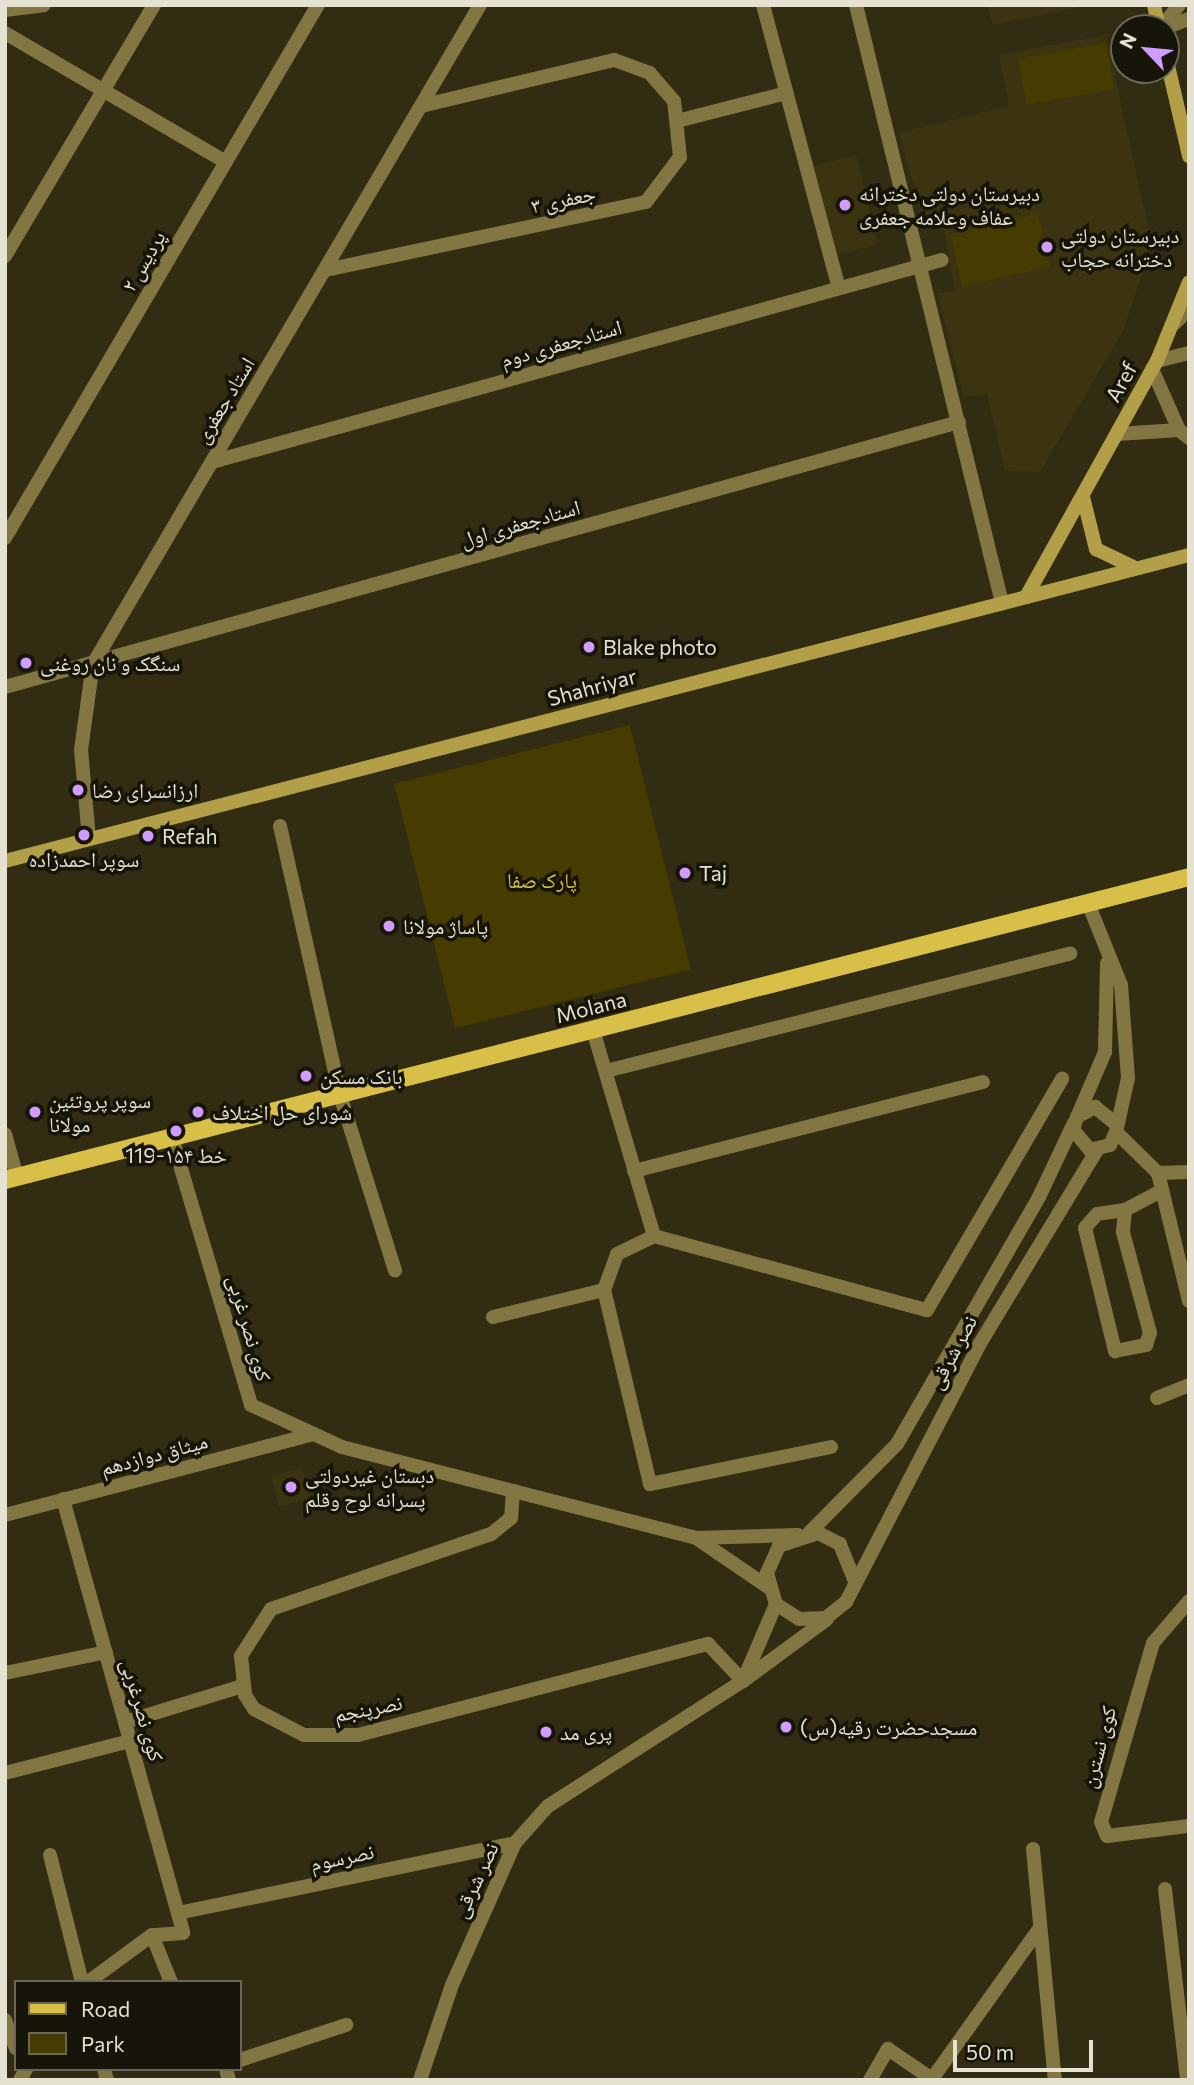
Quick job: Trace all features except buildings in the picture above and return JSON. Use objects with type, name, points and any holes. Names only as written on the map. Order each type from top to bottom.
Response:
[{"type":"main road","points":[[1172,84],[1189,156]]},
{"type":"main road","name":"Aref","points":[[1026,597],[1154,365],[1175,323],[1189,282]]},
{"type":"main road","points":[[1083,497],[1096,549],[1114,563],[1138,568]]},
{"type":"main road","name":"Shahriyar","points":[[5,861],[1189,555]]},
{"type":"main road","name":"Molana","points":[[11,1179],[1189,877]]},
{"type":"street","points":[[5,10],[44,5]]},
{"type":"street","points":[[5,256],[154,5]]},
{"type":"street","name":"پردیس ۲","points":[[5,538],[318,5]]},
{"type":"street","name":"استاد جعفری","points":[[89,839],[81,750],[93,664],[480,5]]},
{"type":"street","points":[[763,5],[839,288]]},
{"type":"street","points":[[856,5],[922,265],[1002,603]]},
{"type":"street","points":[[5,33],[224,161]]},
{"type":"street","points":[[421,106],[614,60],[650,73],[681,120],[787,93]]},
{"type":"street","name":"جعفری ۳","points":[[326,270],[646,202],[673,175],[681,120]]},
{"type":"street","name":"استادجعفری دوم","points":[[212,462],[942,260]]},
{"type":"street","points":[[1175,323],[1189,309]]},
{"type":"street","points":[[1117,434],[1184,434],[1154,365],[1189,353]]},
{"type":"street","name":"استادجعفری اول","points":[[5,687],[959,422]]},
{"type":"street","points":[[280,826],[340,1095],[395,1271]]},
{"type":"street","points":[[1088,903],[1106,948],[1129,1027],[1128,1078],[1116,1128]]},
{"type":"street","name":"نصر شرقی","points":[[804,1534],[897,1444],[1049,1179],[1105,1052],[1111,1005],[1106,948]]},
{"type":"street","points":[[606,1071],[1070,954]]},
{"type":"street","points":[[593,1030],[654,1236]]},
{"type":"street","points":[[831,1447],[650,1484],[604,1290],[617,1254],[654,1236],[927,1310],[1062,1079]]},
{"type":"street","points":[[634,1171],[983,1082]]},
{"type":"street","points":[[1143,1161],[1079,1143],[1076,1120],[1103,1108],[1143,1161],[1158,1172],[1189,1172]]},
{"type":"street","name":"نصر شرقی","points":[[854,1579],[1003,1302],[1116,1128]]},
{"type":"street","points":[[5,1134],[11,1179]]},
{"type":"street","name":"کوی نصر غربی","points":[[172,1138],[251,1405],[314,1434],[513,1491],[696,1538],[804,1534]]},
{"type":"street","points":[[1158,1172],[1189,1301]]},
{"type":"street","points":[[1125,1210],[1124,1232],[1150,1333],[1146,1345],[1115,1351],[1086,1227],[1097,1214],[1125,1210],[1161,1191]]},
{"type":"street","points":[[493,1317],[604,1290]]},
{"type":"street","points":[[1157,1398],[1189,1385]]},
{"type":"street","name":"میثاق دوازدهم","points":[[5,1515],[314,1434]]},
{"type":"street","points":[[125,1722],[243,1686],[241,1656],[271,1609],[491,1534],[511,1518],[513,1491]]},
{"type":"street","name":"کوی نصرغربی","points":[[63,1499],[183,1933],[152,1935]]},
{"type":"street","points":[[804,1534],[841,1544],[854,1579],[838,1611],[813,1621],[776,1604],[768,1587],[771,1559],[804,1534]]},
{"type":"street","name":"کوی نصر غربی","points":[[696,1538],[768,1587]]},
{"type":"street","name":"کوی نسترن","points":[[1189,1601],[1153,1643],[1101,1822],[1107,1836],[1189,1826]]},
{"type":"street","points":[[743,1681],[776,1604]]},
{"type":"street","name":"نصر شرقی","points":[[420,2080],[452,1985],[515,1843],[548,1806],[743,1681],[838,1611]]},
{"type":"street","name":"نصرپنجم","points":[[243,1686],[268,1720],[320,1738],[358,1735],[708,1643],[743,1681]]},
{"type":"street","points":[[5,1673],[106,1652]]},
{"type":"street","points":[[5,1773],[130,1741]]},
{"type":"street","name":"نصرسوم","points":[[178,1913],[515,1843]]},
{"type":"street","points":[[1033,1849],[1055,2080]]},
{"type":"street","points":[[50,1855],[81,1980]]},
{"type":"street","points":[[1165,1889],[1187,2080]]},
{"type":"street","points":[[870,2080],[888,2049],[932,2079],[1039,1929]]},
{"type":"street","points":[[91,1980],[152,1935],[170,1980]]},
{"type":"street","points":[[5,2020],[14,2043]]},
{"type":"street","points":[[242,2059],[346,2025]]},
{"type":"shaded area","points":[[987,5],[1090,5],[993,25]]},
{"type":"shaded area","name":"دبیرستان دولتی دخترانه حجاب","points":[[1106,35],[1110,53],[1110,84],[1117,84],[1149,231],[1146,262],[1123,331],[1040,472],[1005,471],[987,394],[964,397],[937,293],[955,291],[943,226],[926,229],[899,133],[1009,106],[999,55]]},
{"type":"shaded area","name":"دبیرستان دولتی دخترانه عفاف وعلامه جعفری","points":[[856,155],[878,244],[834,255],[811,166]]},
{"type":"shaded area","name":"دبستان غیردولتی پسرانه لوح وقلم","points":[[302,1468],[310,1499],[279,1507],[271,1476]]},
{"type":"green space","points":[[1106,43],[1110,84],[1113,84],[1114,89],[1027,105],[1018,58]]},
{"type":"green space","points":[[1038,214],[1050,267],[962,287],[950,234]]},
{"type":"green space","name":"پارک صفا","points":[[630,725],[691,970],[455,1028],[394,784]]},
{"type":"place","name":"دبیرستان دولتی دخترانه عفاف وعلامه جعفری","points":[[845,205]]},
{"type":"place","name":"دبیرستان دولتی دخترانه حجاب","points":[[1047,247]]},
{"type":"place","name":"Blake photo","points":[[589,647]]},
{"type":"place","name":"سنگک و نان روغنی","points":[[26,663]]},
{"type":"place","name":"ارزانسرای رضا","points":[[78,790]]},
{"type":"place","name":"سوپر احمدزاده","points":[[84,835]]},
{"type":"place","name":"Refah","points":[[148,836]]},
{"type":"place","name":"Taj","points":[[685,873]]},
{"type":"place","name":"پاساژ مولانا","points":[[389,926]]},
{"type":"place","name":"بانک مسکن","points":[[306,1076]]},
{"type":"place","name":"سوپر پروتئین مولانا","points":[[35,1112]]},
{"type":"place","name":"شورای حل اختلاف","points":[[198,1112]]},
{"type":"place","name":"خط ۱۵۴-119","points":[[176,1131]]},
{"type":"place","name":"دبستان غیردولتی پسرانه لوح وقلم","points":[[291,1487]]},
{"type":"place","name":"مسجدحضرت رقیه(س)","points":[[786,1727]]},
{"type":"place","name":"پری مد","points":[[546,1732]]}]
